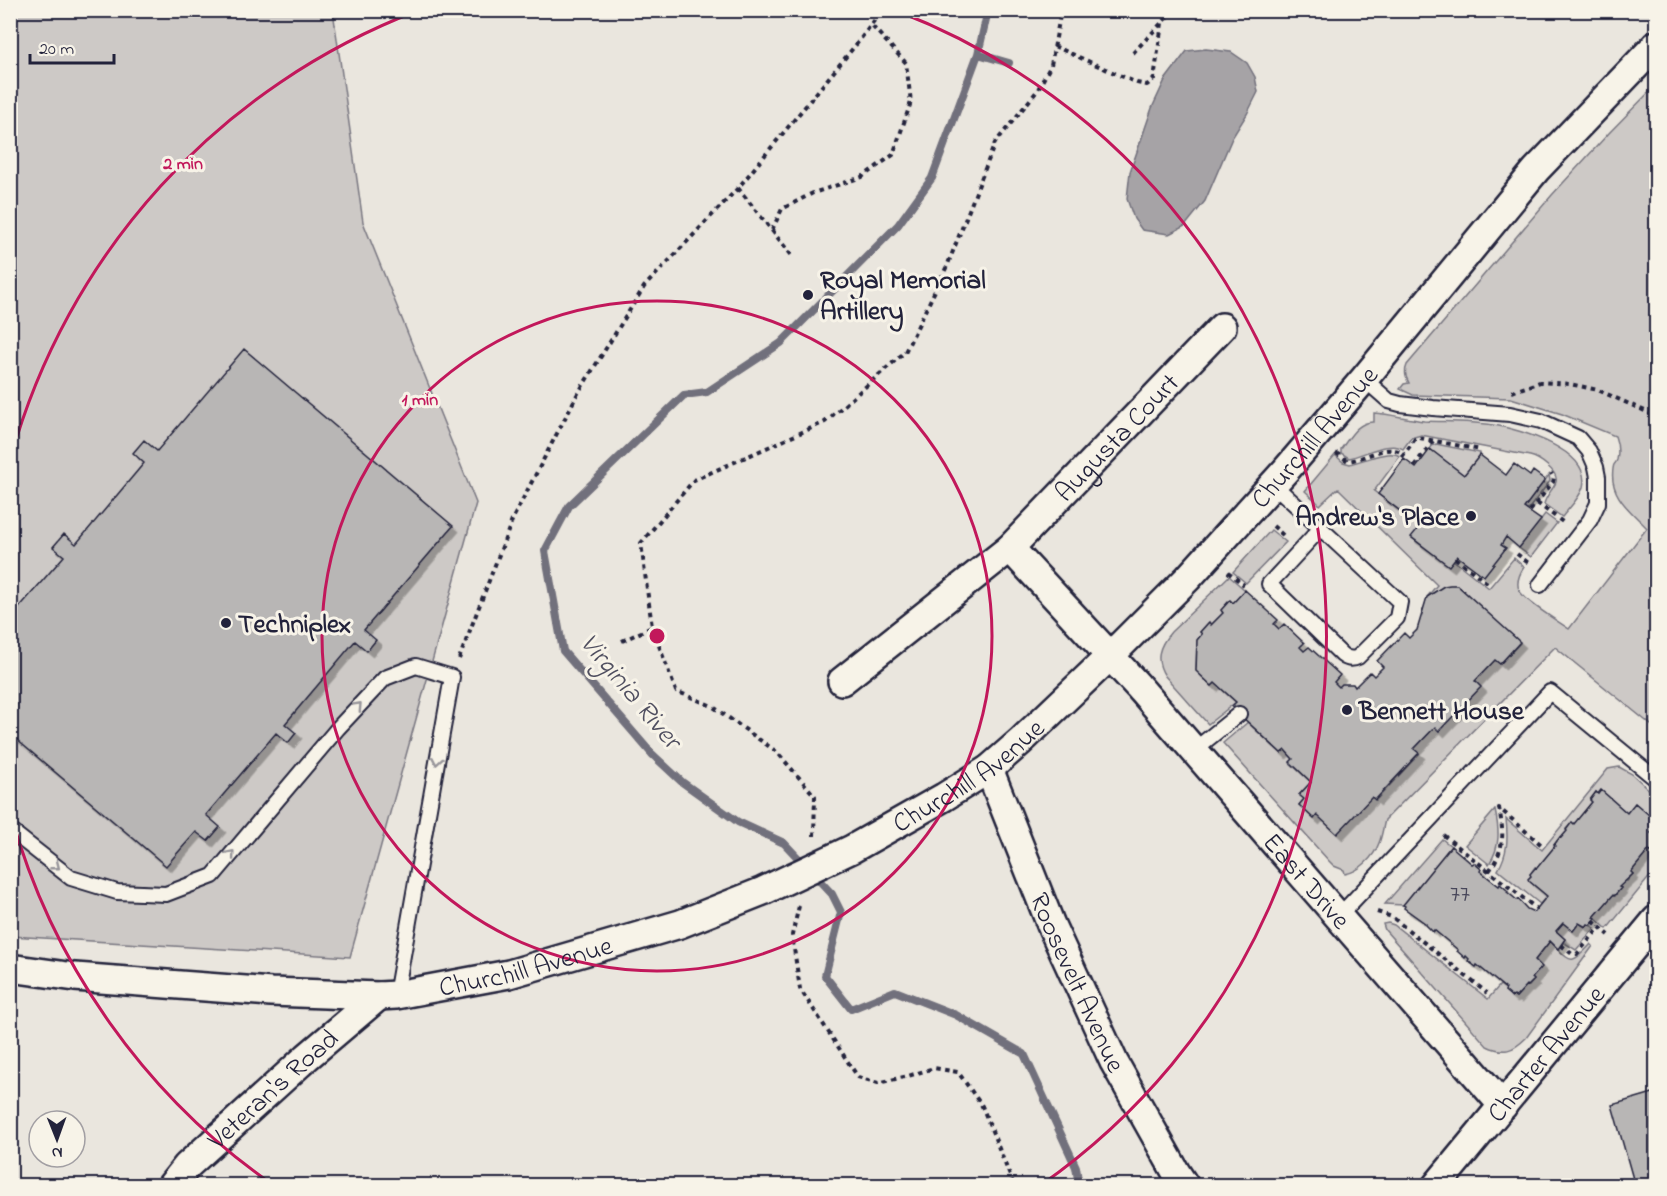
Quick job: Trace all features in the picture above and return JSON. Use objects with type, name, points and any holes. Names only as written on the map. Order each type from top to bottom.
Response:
[{"type":"street","name":"Churchill Avenue","points":[[10,968],[75,977],[271,992],[388,996],[509,974],[790,892],[838,856],[989,769],[1109,657],[1188,578],[1273,484],[1364,379],[1536,170],[1656,45]]},
{"type":"street","name":"Augusta Court","points":[[842,681],[1010,548],[1222,327]]},
{"type":"street","points":[[1010,548],[1109,657]]},
{"type":"street","name":"East Drive","points":[[1109,657],[1138,686],[1503,1106]]},
{"type":"street","name":"Roosevelt Avenue","points":[[989,769],[1051,925],[1114,1062],[1185,1185]]},
{"type":"street","name":"Charter Avenue","points":[[1436,1185],[1656,921]]},
{"type":"street","name":"Veteran's Road","points":[[171,1185],[202,1151],[307,1057],[388,996]]},
{"type":"lane","points":[[1364,379],[1389,401],[1433,408],[1510,414],[1540,420],[1578,438],[1589,451],[1598,477],[1598,503],[1595,512],[1579,535],[1540,585]]},
{"type":"lane","points":[[1273,484],[1400,602],[1397,618],[1359,657],[1350,659],[1342,655],[1269,584],[1320,529]]},
{"type":"lane","points":[[10,830],[72,878],[117,892],[166,894],[213,876],[338,728],[385,678],[416,666],[452,677],[388,996]]},
{"type":"lane","points":[[1338,917],[1550,692],[1656,779]]},
{"type":"lane","points":[[1193,751],[1239,714]]},
{"type":"path","points":[[452,677],[513,518],[578,395],[644,287],[738,188],[882,10]]},
{"type":"path","points":[[813,843],[815,796],[777,752],[712,706],[676,691],[652,627],[641,543],[694,480],[825,422],[905,352],[948,264],[995,143],[1037,91],[1052,65],[1061,10]]},
{"type":"path","points":[[1133,53],[1174,10]]},
{"type":"path","points":[[1054,46],[1137,83],[1147,85],[1154,80],[1162,23]]},
{"type":"path","points":[[772,230],[782,209],[813,193],[862,177],[893,155],[911,102],[906,63],[871,25]]},
{"type":"path","points":[[738,188],[793,257]]},
{"type":"path","points":[[1486,412],[1500,396],[1540,382],[1570,384],[1598,390],[1656,416]]},
{"type":"path","points":[[1332,449],[1348,461],[1392,449],[1400,450],[1403,456],[1415,439],[1426,439],[1481,450]]},
{"type":"path","points":[[1414,466],[1433,441]]},
{"type":"path","points":[[1530,512],[1553,482],[1554,478],[1551,473]]},
{"type":"path","points":[[1537,502],[1579,535]]},
{"type":"path","points":[[1455,558],[1486,582],[1488,579]]},
{"type":"path","points":[[1228,571],[1244,585]]},
{"type":"path","points":[[622,641],[652,627]]},
{"type":"path","points":[[1489,871],[1501,850],[1502,824],[1499,808],[1544,847]]},
{"type":"path","points":[[1443,835],[1537,909]]},
{"type":"path","points":[[790,892],[792,934],[800,989],[858,1077],[878,1083],[934,1068],[958,1072],[982,1106],[1014,1185]]},
{"type":"path","points":[[1377,912],[1392,917],[1487,993]]},
{"type":"path","points":[[1593,921],[1612,937]]},
{"type":"path","points":[[1561,945],[1572,954],[1577,954],[1600,927]]},
{"type":"shaded area","points":[[10,11],[333,11],[363,222],[476,503],[350,957],[11,936]]},
{"type":"shaded area","points":[[1206,49],[1231,52],[1247,63],[1255,77],[1258,92],[1232,138],[1205,201],[1185,226],[1169,234],[1142,230],[1134,219],[1127,199],[1130,172],[1152,108],[1165,80],[1187,51]]},
{"type":"shaded area","points":[[1656,85],[1656,729],[1555,647],[1385,820],[1379,843],[1370,858],[1361,867],[1345,874],[1344,870],[1329,861],[1223,743],[1248,722],[1281,753],[1285,750],[1293,759],[1290,763],[1311,782],[1299,795],[1304,799],[1299,805],[1314,819],[1317,815],[1372,797],[1376,800],[1419,754],[1414,749],[1435,727],[1439,731],[1480,687],[1475,681],[1495,660],[1500,664],[1520,643],[1457,585],[1444,586],[1427,597],[1437,585],[1338,488],[1320,505],[1305,491],[1335,455],[1343,462],[1350,464],[1382,455],[1400,456],[1374,491],[1420,526],[1412,538],[1449,565],[1453,560],[1489,588],[1514,558],[1524,567],[1518,584],[1522,595],[1569,629],[1647,528],[1622,502],[1614,487],[1613,469],[1618,451],[1615,436],[1562,414],[1511,398],[1413,395],[1400,389],[1404,384],[1409,383],[1405,374],[1407,365],[1552,195]]},
{"type":"shaded area","points":[[1374,413],[1424,421],[1467,422],[1505,427],[1535,437],[1565,452],[1576,462],[1583,474],[1582,491],[1562,517],[1544,504],[1555,485],[1556,478],[1547,466],[1538,460],[1530,456],[1421,435],[1411,438],[1403,449],[1384,447],[1349,458],[1341,453],[1341,449],[1359,427],[1368,422],[1374,422]]},
{"type":"shaded area","points":[[1436,444],[1480,453],[1480,455],[1464,475],[1430,449]]},
{"type":"shaded area","points":[[1549,475],[1550,481],[1527,511],[1524,508]]},
{"type":"shaded area","points":[[1545,514],[1557,523],[1531,557],[1519,548]]},
{"type":"shaded area","points":[[1271,530],[1286,542],[1246,583],[1233,572]]},
{"type":"shaded area","points":[[1229,576],[1245,590],[1233,603],[1230,600],[1221,610],[1223,613],[1211,625],[1208,623],[1200,632],[1202,634],[1197,640],[1196,671],[1212,686],[1215,683],[1236,702],[1208,724],[1165,676],[1160,664],[1159,653],[1163,642],[1171,632]]},
{"type":"shaded area","points":[[1619,767],[1632,774],[1656,796],[1656,821],[1635,803],[1627,813],[1601,790],[1598,794],[1596,792],[1590,800],[1592,802],[1574,824],[1572,823],[1566,829],[1567,831],[1555,846],[1530,874],[1529,881],[1547,896],[1540,904],[1498,870],[1504,858],[1506,819],[1542,850],[1608,769]]},
{"type":"shaded area","points":[[1495,810],[1498,837],[1496,851],[1489,864],[1465,845]]},
{"type":"shaded area","points":[[1442,839],[1451,846],[1403,905],[1385,904]]},
{"type":"shaded area","points":[[1656,845],[1656,869],[1607,929],[1594,917],[1613,895],[1615,896],[1621,888],[1619,887],[1633,874],[1631,872]]},
{"type":"shaded area","points":[[1563,923],[1573,931],[1579,923],[1585,927],[1588,924],[1595,928],[1576,950],[1563,942],[1565,939],[1556,931]]},
{"type":"shaded area","points":[[1383,924],[1394,925],[1488,999],[1500,985],[1516,997],[1527,985],[1529,986],[1541,967],[1535,960],[1550,941],[1570,959],[1574,959],[1591,944],[1593,946],[1526,1038],[1508,1050],[1498,1050],[1487,1046],[1385,930]]},
{"type":"building","points":[[244,349],[453,526],[364,630],[376,640],[367,651],[355,641],[285,724],[296,733],[288,743],[276,733],[206,815],[220,827],[208,841],[196,832],[166,866],[10,734],[10,618],[64,556],[53,547],[64,534],[76,544],[144,463],[133,453],[144,440],[157,451]]},
{"type":"building","name":"Andrew's Place","points":[[1430,449],[1464,475],[1480,455],[1506,475],[1514,464],[1530,476],[1533,471],[1545,480],[1524,508],[1541,520],[1519,548],[1506,537],[1501,545],[1506,548],[1484,576],[1457,556],[1449,566],[1411,537],[1420,526],[1378,494],[1404,459],[1416,468]]},
{"type":"building","name":"Bennett House","points":[[1457,585],[1520,642],[1500,664],[1495,660],[1475,681],[1481,687],[1439,731],[1435,727],[1414,749],[1419,753],[1375,800],[1372,797],[1337,834],[1317,815],[1314,819],[1299,805],[1304,799],[1299,795],[1311,782],[1290,762],[1293,759],[1285,750],[1281,753],[1239,714],[1232,706],[1236,702],[1215,683],[1212,686],[1196,671],[1197,640],[1202,634],[1200,632],[1209,622],[1211,625],[1223,613],[1221,610],[1230,600],[1233,603],[1245,590],[1278,620],[1274,624],[1279,629],[1284,624],[1304,643],[1300,647],[1304,651],[1309,647],[1340,675],[1334,682],[1339,687],[1342,684],[1353,684],[1355,687],[1370,672],[1374,676],[1383,667],[1377,661],[1404,633],[1409,638],[1417,630],[1427,597],[1444,586]]},
{"type":"building","points":[[1601,790],[1627,813],[1635,803],[1656,821],[1656,827],[1651,833],[1656,837],[1656,845],[1651,852],[1649,850],[1631,872],[1633,874],[1619,887],[1621,888],[1594,917],[1596,918],[1590,925],[1586,927],[1579,923],[1573,931],[1563,923],[1556,931],[1565,939],[1558,949],[1550,941],[1535,960],[1542,967],[1532,978],[1534,980],[1516,997],[1512,997],[1505,991],[1506,989],[1477,965],[1476,967],[1468,961],[1466,956],[1465,958],[1434,930],[1433,932],[1404,908],[1403,905],[1451,846],[1499,886],[1500,884],[1527,909],[1534,912],[1547,896],[1529,881],[1530,874],[1555,846],[1572,822],[1574,824],[1592,802],[1590,800],[1596,792],[1598,794]]},
{"type":"building","points":[[1656,1092],[1656,1186],[1635,1186],[1612,1105]]},
{"type":"waterway","name":"Virginia River","points":[[988,10],[978,54],[932,178],[898,225],[781,343],[707,392],[684,395],[569,506],[545,551],[563,651],[652,754],[682,782],[738,822],[784,843],[832,894],[841,912],[825,976],[851,1009],[895,991],[956,1015],[1024,1054],[1076,1167],[1079,1186]]},
{"type":"waterway","points":[[978,54],[1009,63]]},
{"type":"place","name":"Royal Memorial Artillery","points":[[808,295]]},
{"type":"place","name":"Andrew's Place","points":[[1471,516]]},
{"type":"place","name":"Techniplex","points":[[226,623]]},
{"type":"place","name":"Bennett House","points":[[1347,710]]}]
